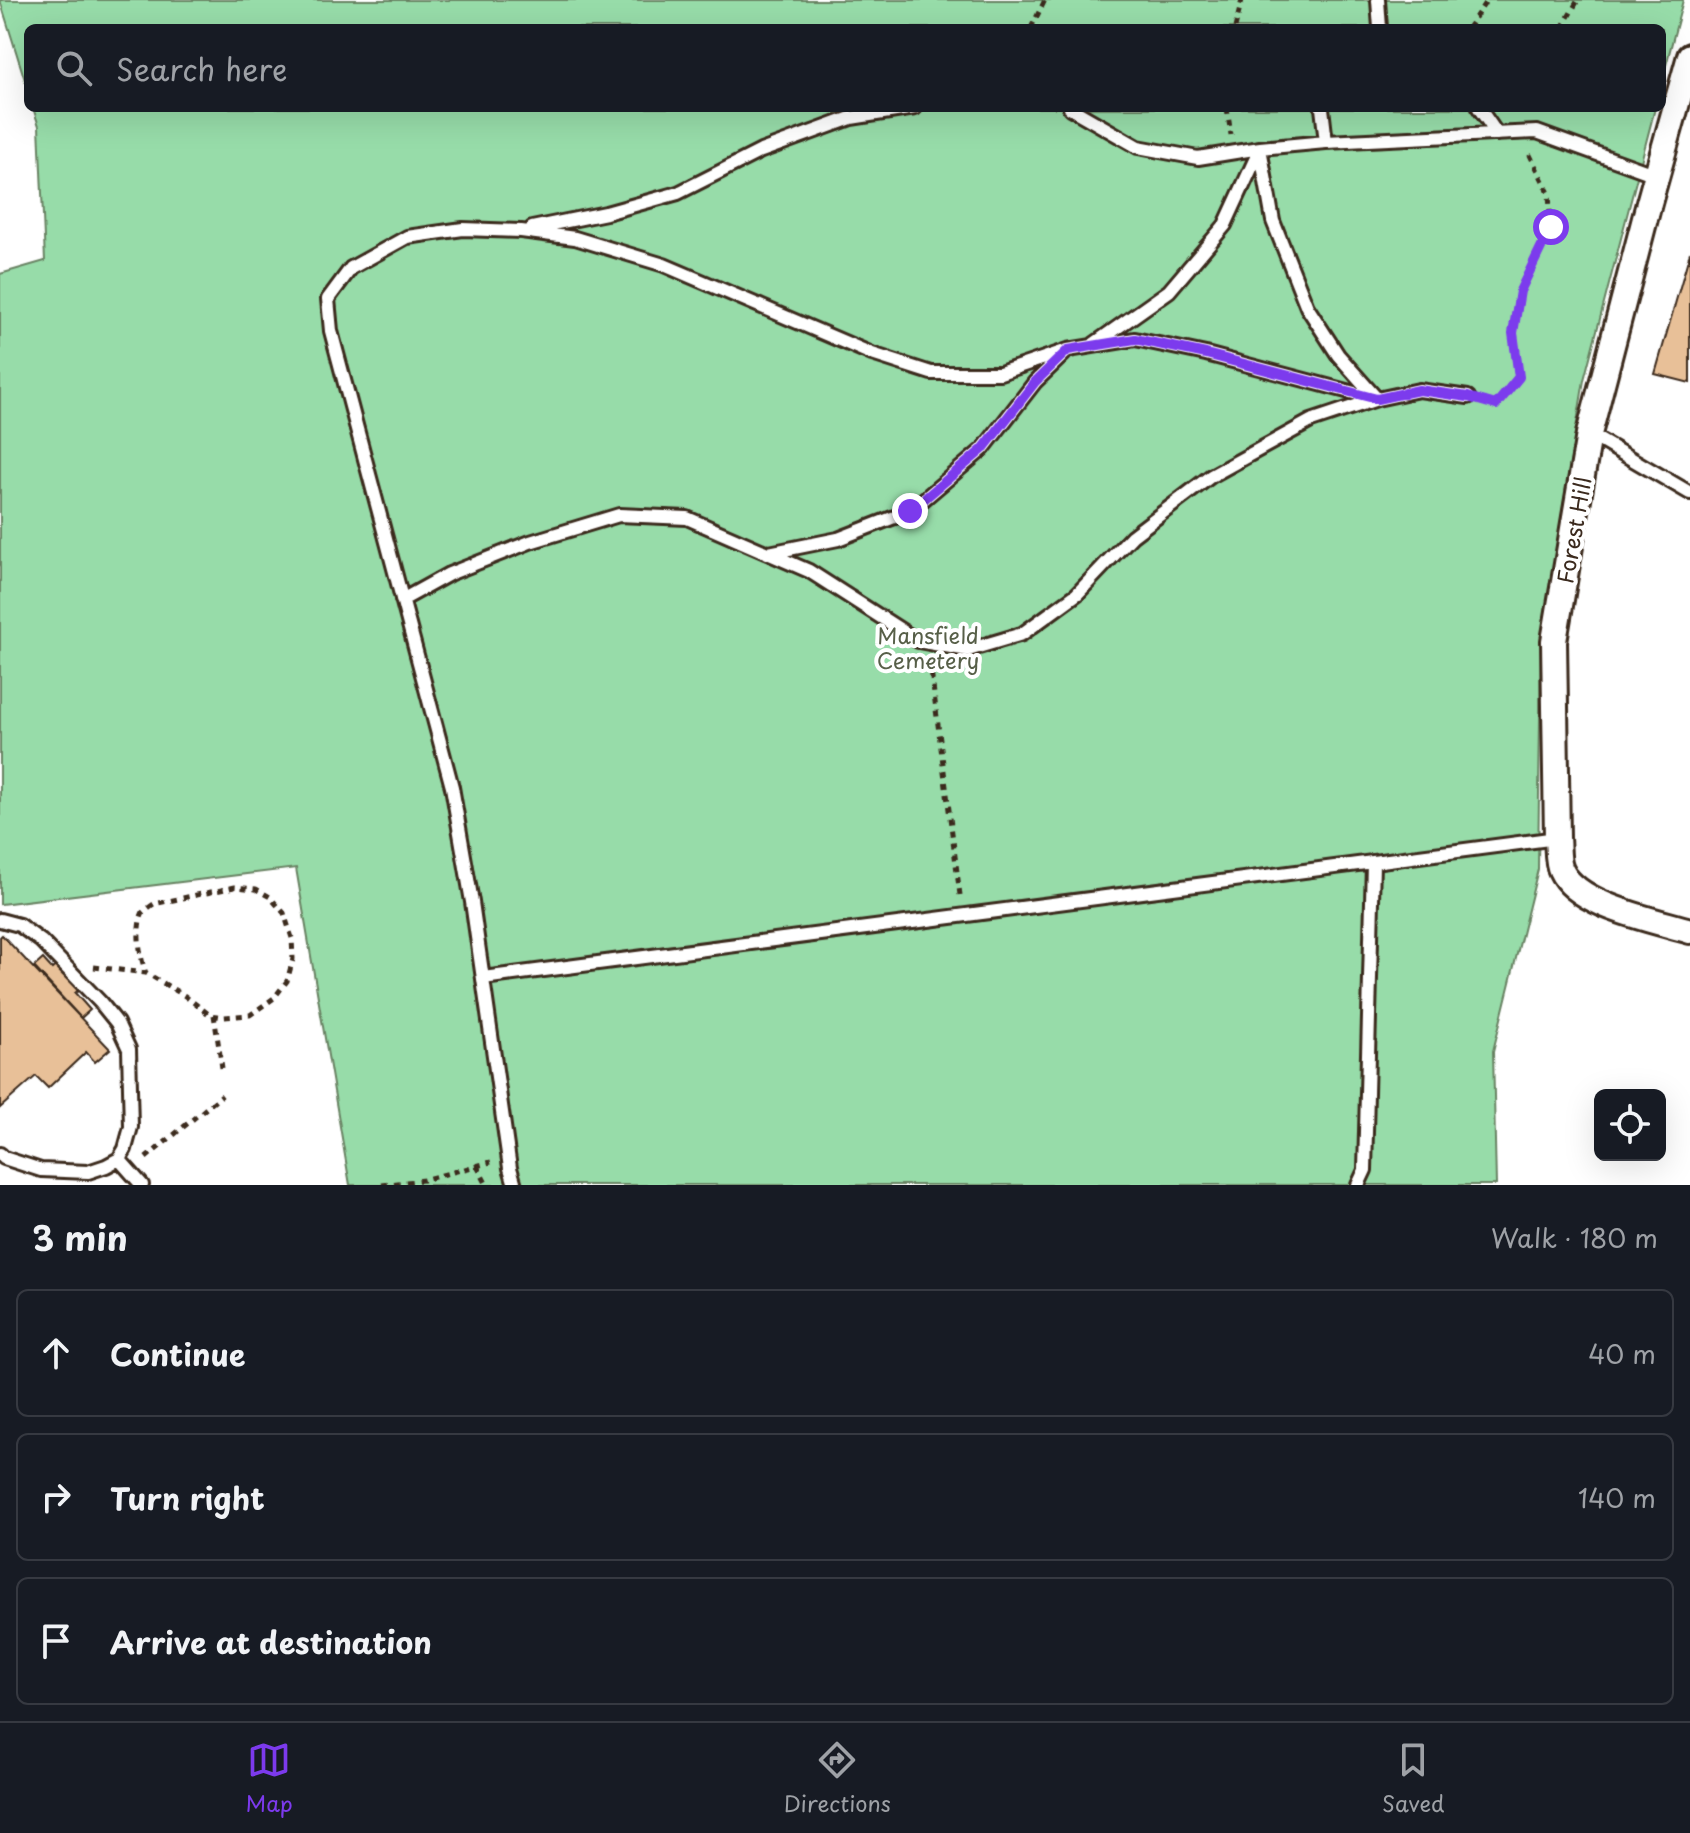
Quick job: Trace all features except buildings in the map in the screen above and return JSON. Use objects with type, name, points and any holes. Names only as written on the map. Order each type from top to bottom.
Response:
[{"type":"street","name":"Forest Hill","points":[[1690,56],[1589,434],[1554,641],[1560,869],[1578,892],[1608,906],[1690,931]]},
{"type":"lane","points":[[1378,0],[1380,24]]},
{"type":"lane","points":[[521,231],[606,213],[678,193],[761,151],[851,118],[889,112]]},
{"type":"lane","points":[[1077,112],[1138,147],[1198,158],[1326,142],[1537,132],[1656,175]]},
{"type":"lane","points":[[1322,112],[1326,142]]},
{"type":"lane","points":[[1482,112],[1497,134]]},
{"type":"lane","points":[[1091,346],[1169,291],[1225,225],[1260,148]]},
{"type":"lane","points":[[1260,148],[1273,221],[1307,307],[1338,355],[1377,399]]},
{"type":"lane","points":[[515,1185],[508,1158],[452,787],[331,331],[328,299],[351,268],[407,237],[463,229],[521,231],[575,238],[664,265],[872,354],[931,373],[1000,373],[1068,350],[1135,339],[1206,354],[1377,399]]},
{"type":"lane","points":[[769,553],[838,539],[910,511],[983,449],[1035,382],[1068,350]]},
{"type":"lane","points":[[402,600],[449,574],[530,542],[619,515],[687,518],[809,571],[918,641],[968,650],[1022,634],[1077,594],[1132,536],[1211,476],[1311,421],[1377,399],[1419,390],[1468,397]]},
{"type":"lane","points":[[1589,434],[1690,493]]},
{"type":"lane","points":[[483,978],[1557,838]]},
{"type":"lane","points":[[1358,1185],[1365,1170],[1373,863]]},
{"type":"lane","points":[[0,920],[19,925],[41,941],[117,1023],[129,1049],[131,1127],[119,1159],[88,1172],[41,1170],[0,1154]]},
{"type":"lane","points":[[119,1159],[142,1185]]},
{"type":"path","points":[[1033,24],[1045,0]]},
{"type":"path","points":[[1236,24],[1242,0]]},
{"type":"path","points":[[1471,24],[1487,0]]},
{"type":"path","points":[[1564,24],[1578,0]]},
{"type":"path","points":[[1468,397],[1496,405],[1519,377],[1513,333],[1520,291],[1551,227],[1549,193],[1516,133]]},
{"type":"path","points":[[928,643],[963,916]]},
{"type":"path","points":[[75,976],[94,966],[146,973],[210,1015],[250,1015],[274,998],[287,981],[293,959],[292,938],[284,913],[270,897],[256,889],[235,887],[154,904],[144,911],[140,927],[141,960],[146,973]]},
{"type":"path","points":[[214,1015],[222,1068]]},
{"type":"path","points":[[130,1171],[222,1095]]},
{"type":"path","points":[[382,1185],[423,1180],[508,1158]]},
{"type":"path","points":[[477,1166],[487,1185]]},
{"type":"green space","points":[[0,0],[1683,0],[1666,66],[1666,24],[24,24],[24,77]]},
{"type":"green space","name":"Mansfield Cemetery","points":[[34,112],[1654,112],[1584,380],[1541,640],[1538,869],[1493,1051],[1496,1185],[350,1185],[296,868],[0,904],[0,274],[45,261],[39,126]]},
{"type":"route","points":[[910,511],[983,449],[1035,382],[1068,350],[1135,339],[1206,354],[1377,399],[1419,390],[1468,397],[1496,405],[1519,377],[1513,333],[1520,291],[1551,227]]}]
